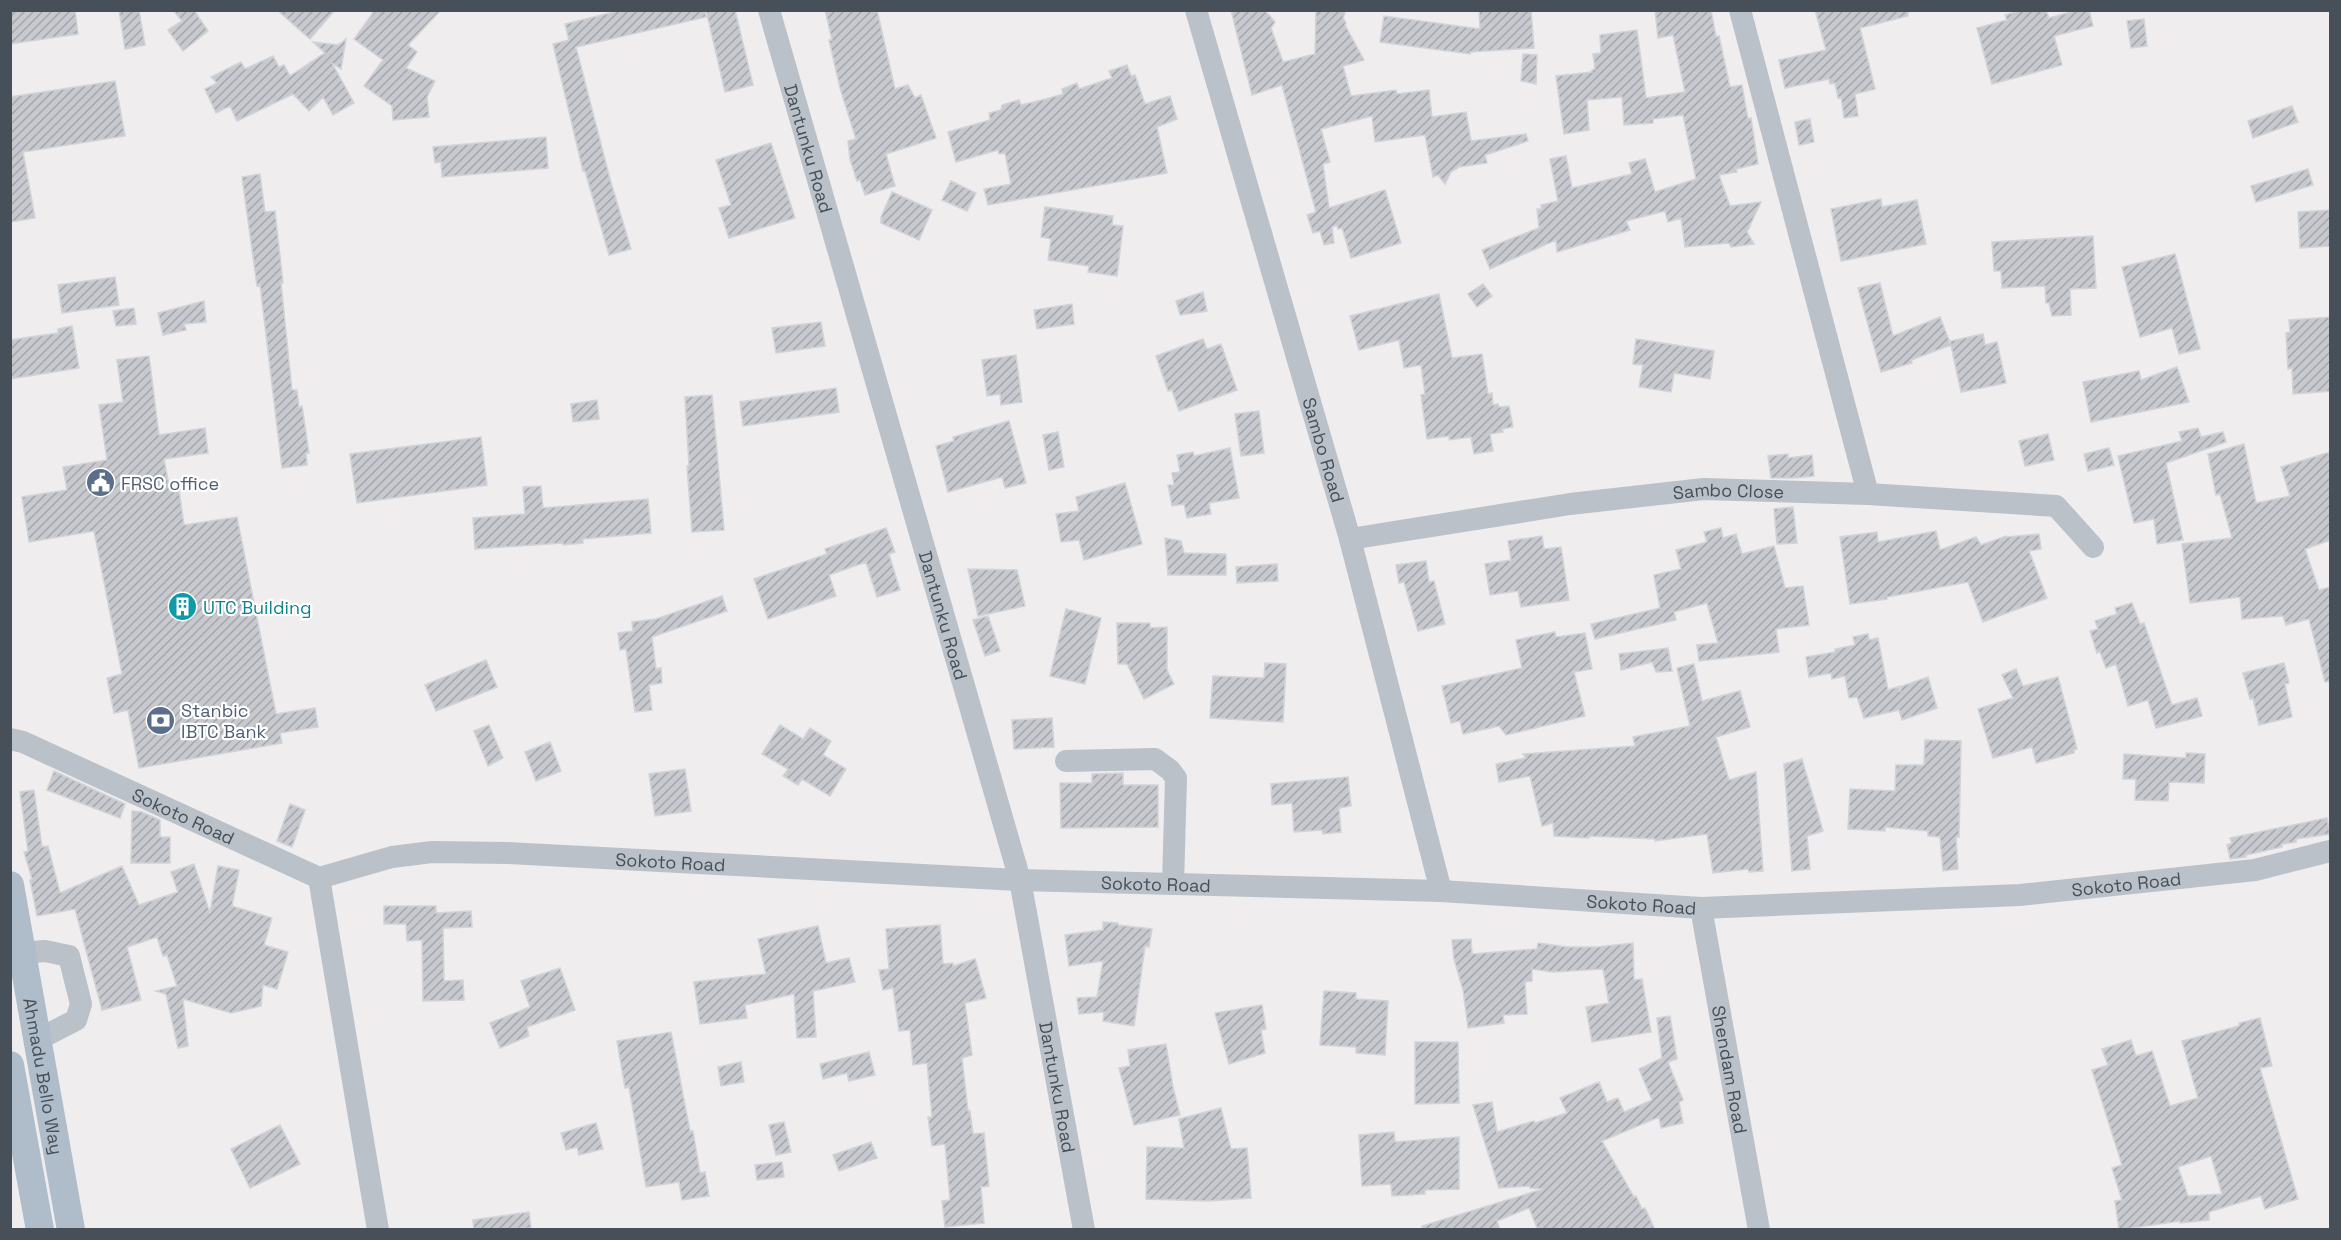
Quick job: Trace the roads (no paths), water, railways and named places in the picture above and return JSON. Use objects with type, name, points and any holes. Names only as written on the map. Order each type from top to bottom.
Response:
[{"type":"main road","name":"Ahmadu Bello Way","points":[[10,885],[71,1230]]},
{"type":"main road","name":"Ahmadu Bello Way","points":[[10,1065],[40,1230]]},
{"type":"street","name":"Dantunku Road","points":[[769,10],[1020,880],[1084,1230]]},
{"type":"street","name":"Sambo Road","points":[[1196,10],[1350,539],[1441,891]]},
{"type":"street","points":[[1740,10],[1868,494]]},
{"type":"street","name":"Sambo Close","points":[[1350,539],[1570,504],[1704,489],[1868,494],[2056,506],[2093,547]]},
{"type":"street","name":"Sokoto Road","points":[[10,739],[23,742],[319,878],[392,857],[432,852],[507,853],[1020,880],[1441,891],[1701,908],[2020,895],[2255,870],[2331,851]]},
{"type":"street","points":[[1066,761],[1155,759],[1170,770],[1176,778],[1173,884]]},
{"type":"street","points":[[319,878],[378,1230]]},
{"type":"street","name":"Shendam Road","points":[[1701,908],[1759,1230]]},
{"type":"street","points":[[22,954],[45,951],[69,956],[81,1004],[76,1020],[37,1040]]},
{"type":"place","name":"FRSC office","points":[[100,483]]},
{"type":"place","name":"UTC Building","points":[[182,607]]},
{"type":"place","name":"Stanbic IBTC Bank","points":[[160,720]]}]
